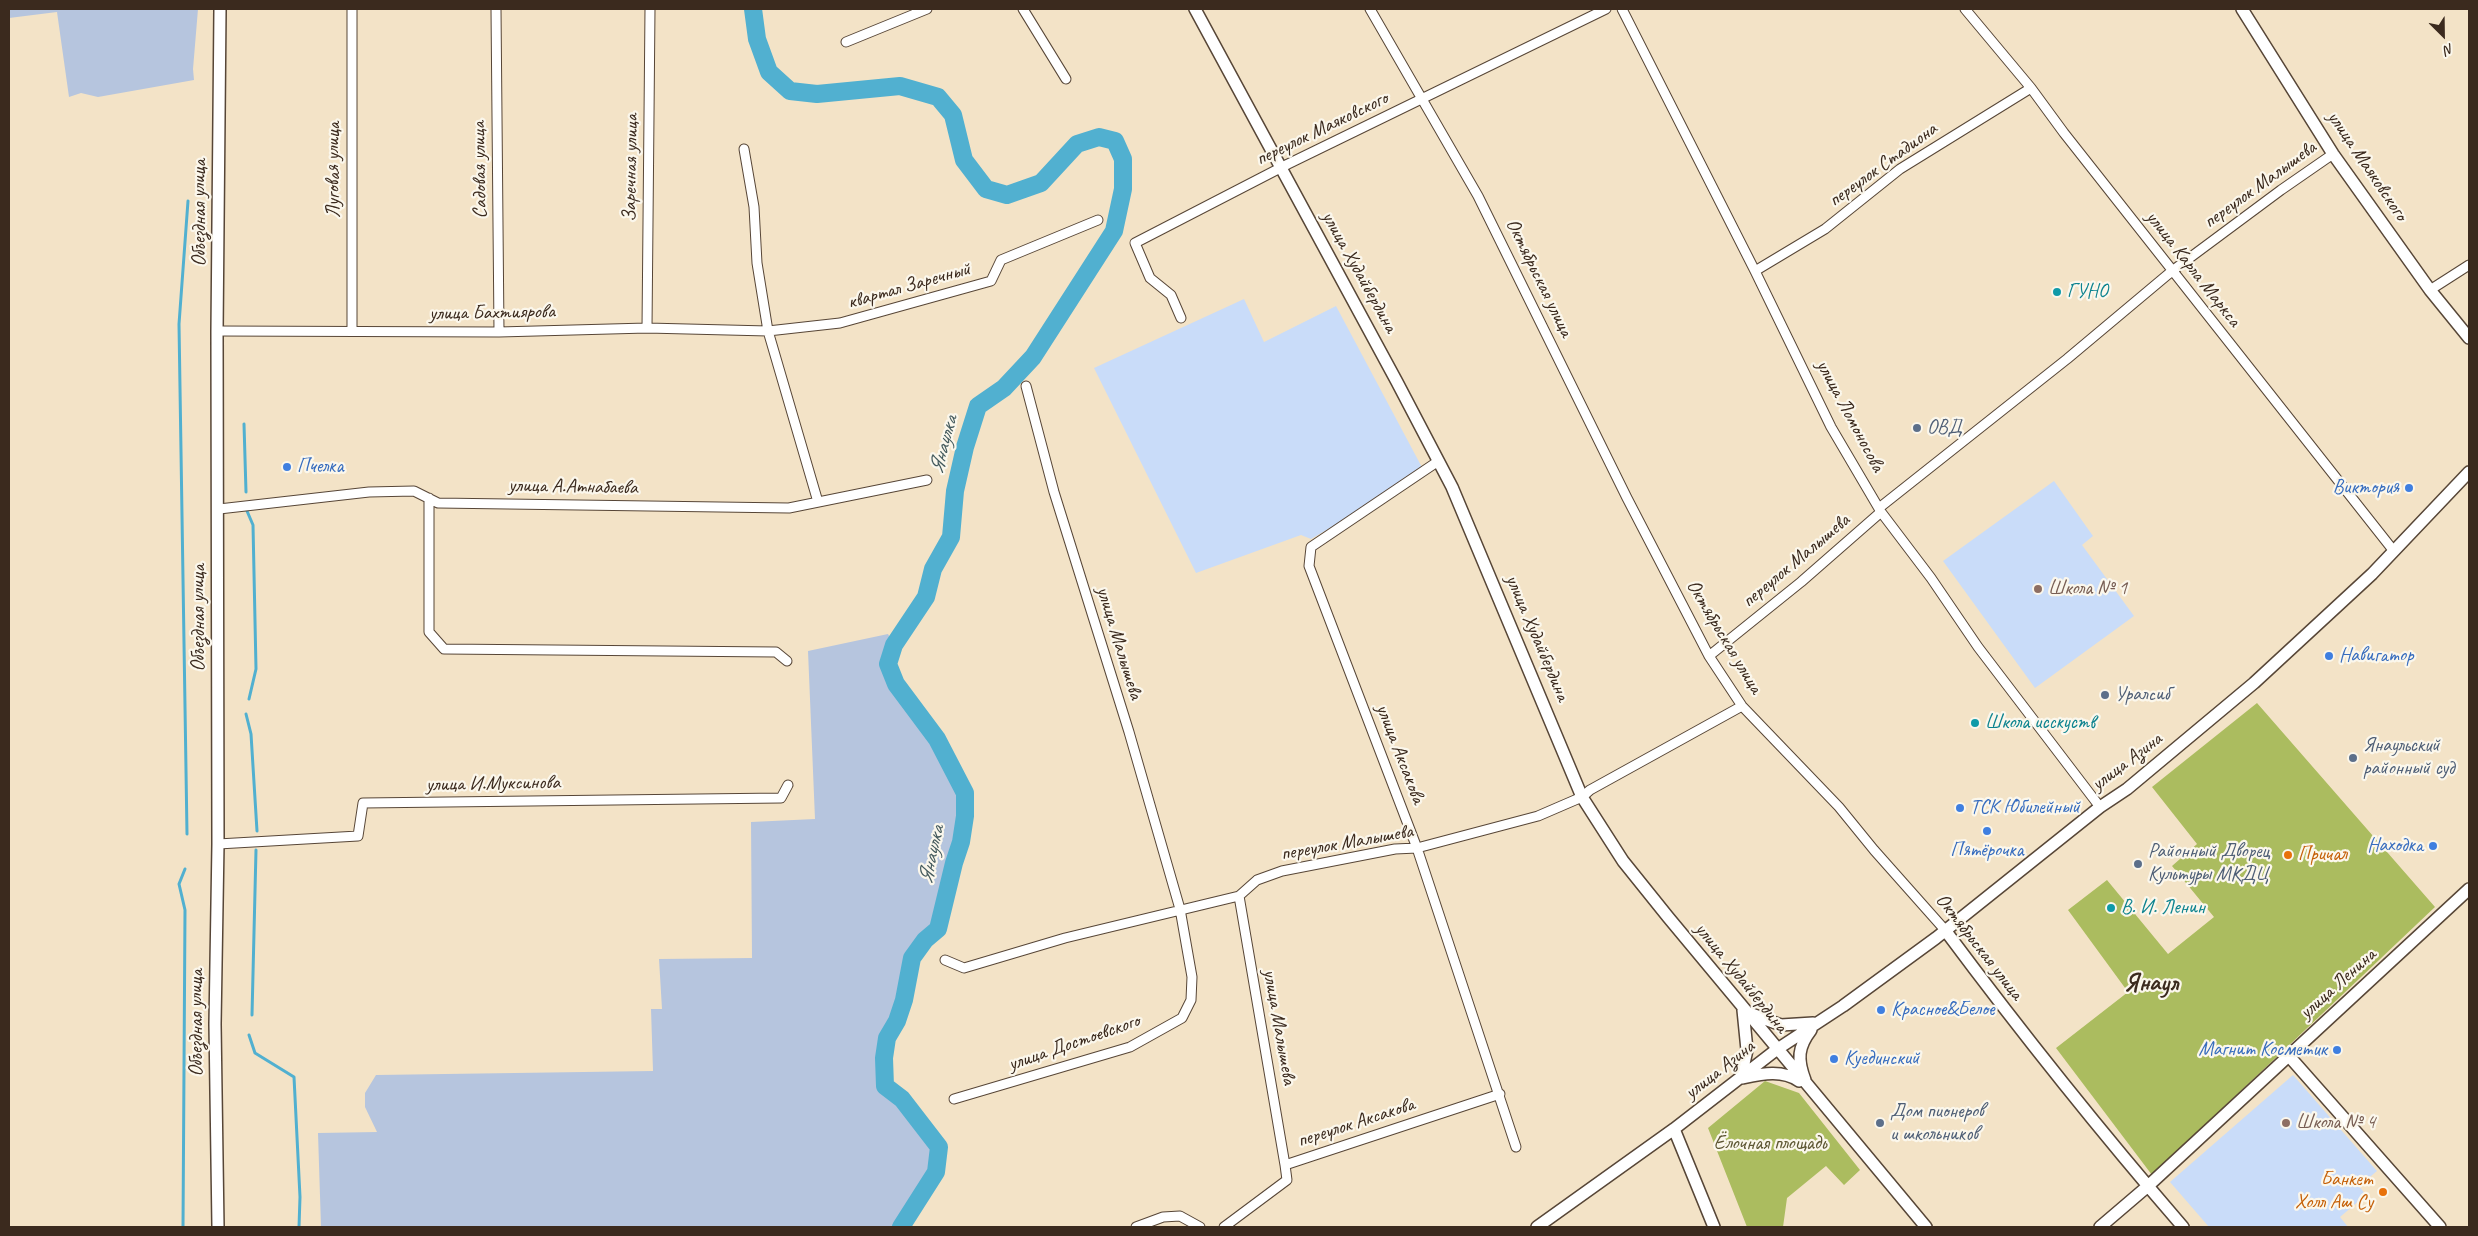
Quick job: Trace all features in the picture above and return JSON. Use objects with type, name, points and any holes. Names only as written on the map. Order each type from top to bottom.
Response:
[{"type":"street","name":"Объездная улица","points":[[218,1227],[215,1024],[218,844],[219,508],[217,331],[220,9]]},
{"type":"street","name":"Луговая улица","points":[[352,9],[352,331]]},
{"type":"street","name":"Садовая улица","points":[[496,9],[499,332]]},
{"type":"street","name":"Заречная улица","points":[[647,328],[650,9]]},
{"type":"street","points":[[846,42],[927,9]]},
{"type":"street","points":[[1023,9],[1066,79]]},
{"type":"street","name":"улица Худайбердина","points":[[1194,9],[1398,382],[1452,488],[1582,798],[1623,861],[1776,1050],[1926,1227]]},
{"type":"street","name":"Октябрьская улица","points":[[1370,9],[1478,196],[1626,498],[1709,656],[1742,706],[1839,807],[1874,850],[1945,930],[2053,1072],[2183,1227]]},
{"type":"street","name":"переулок Маяковского","points":[[1182,318],[1171,295],[1150,278],[1135,244],[1280,168],[1606,9]]},
{"type":"street","name":"улица Ломоносова","points":[[1622,9],[1755,271],[1831,427],[1880,510],[1931,578],[1978,647],[2100,807]]},
{"type":"street","name":"улица Карла Маркса","points":[[1965,9],[2031,88],[2172,271],[2393,550]]},
{"type":"street","name":"улица Маяковского","points":[[2242,9],[2333,154],[2430,290],[2469,338]]},
{"type":"street","name":"переулок Стадиона","points":[[1755,271],[1825,229],[1900,169],[2031,88]]},
{"type":"street","points":[[744,149],[754,206],[757,263],[768,331],[818,502]]},
{"type":"street","name":"переулок Малышева","points":[[1709,656],[1801,582],[1880,510],[2067,359],[2172,271],[2333,154]]},
{"type":"street","name":"квартал Заречный","points":[[768,331],[840,323],[991,281],[1001,260],[1098,220]]},
{"type":"street","points":[[2430,290],[2469,265]]},
{"type":"street","name":"улица Бахтиярова","points":[[217,331],[499,332],[647,328],[768,331]]},
{"type":"street","name":"улица Малышева","points":[[1026,386],[1054,492],[1129,732],[1180,909]]},
{"type":"street","name":"улица Аксакова","points":[[1438,462],[1311,547],[1309,566],[1417,848],[1500,1094],[1516,1148]]},
{"type":"street","name":"улица Азина","points":[[1537,1227],[1674,1129],[1776,1050],[1842,1006],[1945,930],[2100,807],[2127,789],[2254,683],[2372,574],[2469,472]]},
{"type":"street","name":"улица А.Атнабаева","points":[[219,508],[369,492],[414,491],[438,503],[789,508],[927,480]]},
{"type":"street","points":[[429,498],[429,632],[444,649],[776,652],[787,661]]},
{"type":"street","name":"переулок Малышева","points":[[945,960],[964,968],[1065,938],[1239,896],[1257,880],[1282,871],[1395,849],[1417,848],[1538,816],[1582,798],[1590,790],[1742,706]]},
{"type":"street","name":"улица И.Муксинова","points":[[218,844],[358,836],[363,803],[781,798],[788,785]]},
{"type":"street","name":"улица Ленина","points":[[2100,1227],[2148,1186],[2469,889]]},
{"type":"street","name":"улица Малышева","points":[[1239,896],[1285,1165]]},
{"type":"street","name":"улица Достоевского","points":[[954,1100],[1130,1048],[1182,1018],[1191,1000],[1192,977],[1180,909]]},
{"type":"street","points":[[1743,1010],[1761,1019],[1781,1025],[1798,1025],[1818,1021]]},
{"type":"street","points":[[1743,1010],[1747,1050],[1741,1078],[1768,1073],[1782,1074],[1793,1076],[1807,1086]]},
{"type":"street","points":[[1807,1086],[1801,1069],[1801,1043],[1818,1021]]},
{"type":"street","points":[[2288,1055],[2440,1227]]},
{"type":"street","name":"переулок Аксакова","points":[[1224,1227],[1287,1180],[1285,1165],[1500,1094]]},
{"type":"street","points":[[1674,1129],[1714,1227]]},
{"type":"street","points":[[1136,1227],[1163,1217],[1180,1216],[1200,1227]]},
{"type":"shaded area","points":[[9,9],[198,9],[193,69],[194,80],[98,97],[81,93],[69,97],[57,12],[9,18]]},
{"type":"shaded area","points":[[1244,299],[1264,342],[1336,306],[1425,473],[1311,539],[1301,535],[1196,573],[1094,368]]},
{"type":"shaded area","name":"Школа № 1","points":[[2054,481],[2093,536],[2082,545],[2134,616],[2035,688],[1943,561]]},
{"type":"shaded area","points":[[888,634],[894,645],[888,665],[896,684],[937,739],[965,793],[965,816],[961,842],[938,929],[925,940],[912,958],[904,1000],[897,1021],[887,1038],[884,1058],[885,1086],[902,1099],[939,1147],[936,1172],[901,1227],[321,1227],[318,1133],[377,1132],[365,1107],[365,1093],[376,1075],[653,1071],[651,1009],[662,1009],[659,959],[752,958],[751,822],[815,819],[808,651]]},
{"type":"shaded area","name":"Школа № 4","points":[[2293,1075],[2377,1171],[2359,1186],[2366,1195],[2340,1217],[2348,1227],[2209,1227],[2170,1182]]},
{"type":"green space","points":[[2257,703],[2435,907],[2152,1175],[2056,1048],[2128,992],[2068,910],[2107,880],[2168,954],[2214,917],[2172,866],[2197,844],[2152,787]]},
{"type":"green space","name":"Ёлочная площадь","points":[[1765,1081],[1799,1093],[1860,1170],[1844,1185],[1826,1166],[1787,1198],[1783,1227],[1747,1227],[1708,1128]]},
{"type":"waterway","name":"Янаулка","points":[[753,9],[757,39],[769,72],[790,91],[817,94],[900,86],[938,97],[953,115],[964,160],[986,189],[1007,195],[1041,183],[1077,144],[1099,137],[1115,141],[1123,159],[1123,189],[1114,231],[1033,357],[1004,388],[978,406],[965,447],[955,491],[951,537],[933,569],[926,597],[894,645],[888,664],[896,684],[937,739],[965,793],[965,816],[961,842],[938,929],[925,940],[912,958],[904,1000],[897,1021],[887,1038],[884,1058],[885,1086],[902,1099],[939,1147],[936,1172],[901,1227]]},
{"type":"waterway","points":[[187,834],[179,324],[188,201]]},
{"type":"waterway","points":[[244,424],[246,492]]},
{"type":"waterway","points":[[247,511],[253,525],[256,669],[249,699]]},
{"type":"waterway","points":[[246,714],[251,734],[257,831]]},
{"type":"waterway","points":[[252,1015],[256,850]]},
{"type":"waterway","points":[[183,1227],[185,910],[179,884],[185,869]]},
{"type":"waterway","points":[[249,1035],[255,1053],[294,1077],[300,1197],[299,1227]]},
{"type":"place","name":"ГУНО","points":[[2057,292]]},
{"type":"place","name":"ОВД","points":[[1917,428]]},
{"type":"place","name":"Пчелка","points":[[287,467]]},
{"type":"place","name":"Виктория","points":[[2409,488]]},
{"type":"place","name":"Школа № 1","points":[[2038,589]]},
{"type":"place","name":"Навигатор","points":[[2329,656]]},
{"type":"place","name":"Уралсиб","points":[[2105,695]]},
{"type":"place","name":"Школа исскуств","points":[[1975,723]]},
{"type":"place","name":"Янаульский районный суд","points":[[2353,758]]},
{"type":"place","name":"ТСК Юбилейный","points":[[1960,808]]},
{"type":"place","name":"Пятёрочка","points":[[1987,831]]},
{"type":"place","name":"Находка","points":[[2433,846]]},
{"type":"place","name":"Причал","points":[[2288,855]]},
{"type":"place","name":"Районный Дворец Культуры МКДЦ","points":[[2138,864]]},
{"type":"place","name":"В. И. Ленин","points":[[2111,908]]},
{"type":"place","name":"Красное&Белое","points":[[1881,1010]]},
{"type":"place","name":"Магнит Косметик","points":[[2337,1050]]},
{"type":"place","name":"Куединский","points":[[1834,1059]]},
{"type":"place","name":"Дом пионеров и школьников","points":[[1880,1123]]},
{"type":"place","name":"Школа № 4","points":[[2286,1123]]},
{"type":"place","name":"Банкет Холл Аш Су","points":[[2383,1192]]},
{"type":"district","name":"Янаул","points":[[2151,983]]}]
